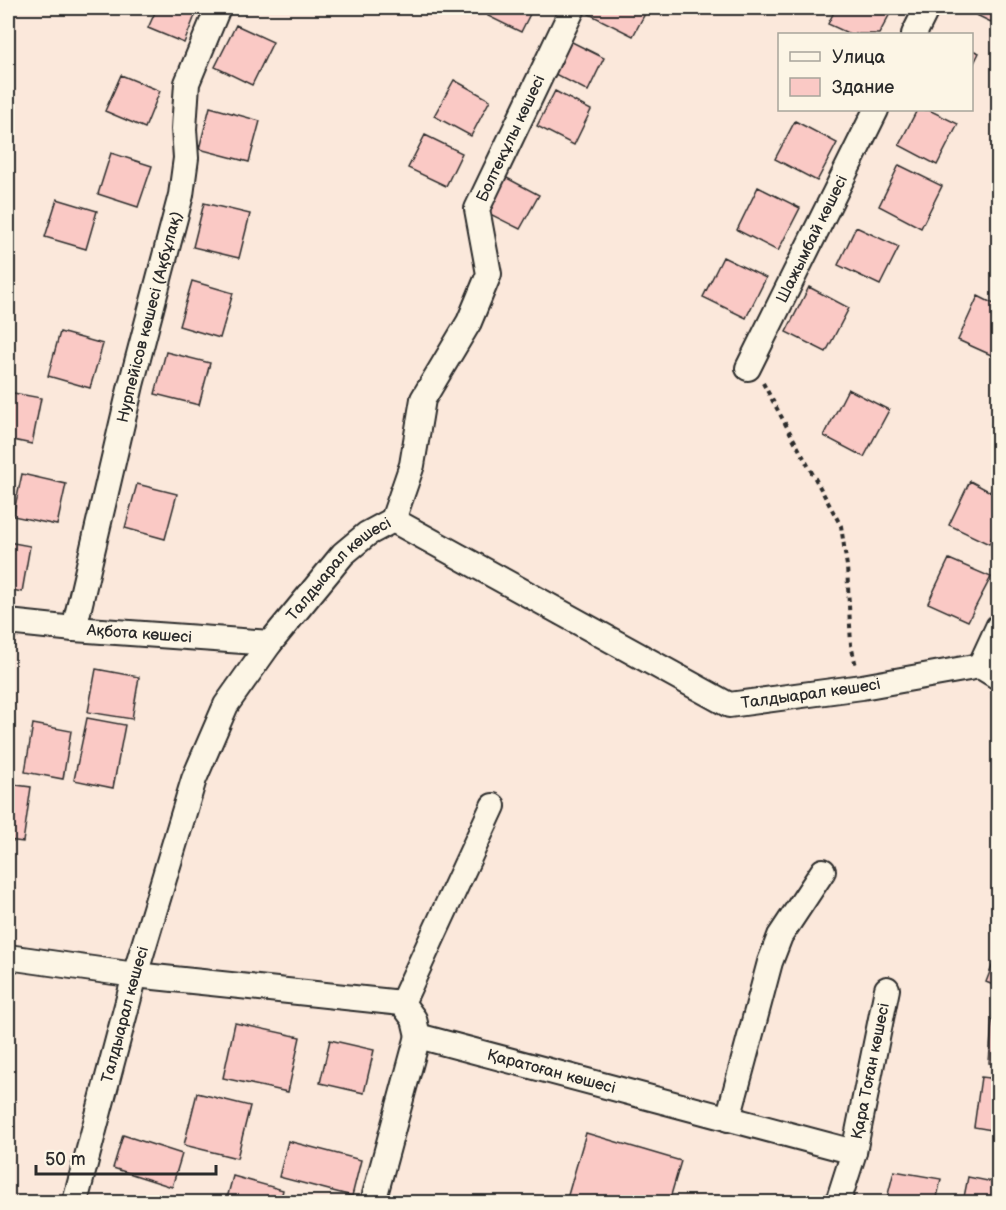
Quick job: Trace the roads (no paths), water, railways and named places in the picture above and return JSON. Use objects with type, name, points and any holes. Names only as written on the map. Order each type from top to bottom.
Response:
[{"type":"street","name":"Нурпейісов көшесі (Ақбұлақ)","points":[[74,629],[131,385],[181,195],[186,158],[184,129],[187,83],[218,8]]},
{"type":"street","name":"Болтекұлы көшесі","points":[[393,520],[412,465],[423,399],[469,322],[489,274],[477,209],[573,8]]},
{"type":"street","points":[[914,33],[927,8]]},
{"type":"street","name":"Шажымбай көшесі","points":[[748,368],[876,111]]},
{"type":"street","name":"Талдыарал көшесі","points":[[75,1203],[135,975],[194,779],[226,705],[270,643],[343,554],[367,534],[393,520],[729,705],[989,672]]},
{"type":"street","name":"Ақбота көшесі","points":[[8,622],[270,643]]},
{"type":"street","points":[[989,672],[999,627]]},
{"type":"street","points":[[402,1004],[493,806]]},
{"type":"street","points":[[728,1119],[773,953],[780,936],[823,871]]},
{"type":"street","points":[[8,957],[135,975],[402,1004],[414,1018],[418,1036],[373,1203]]},
{"type":"street","name":"Қара Тоған көшесі","points":[[838,1203],[854,1152],[887,989]]},
{"type":"street","name":"Қаратоған көшесі","points":[[418,1036],[854,1152]]}]
